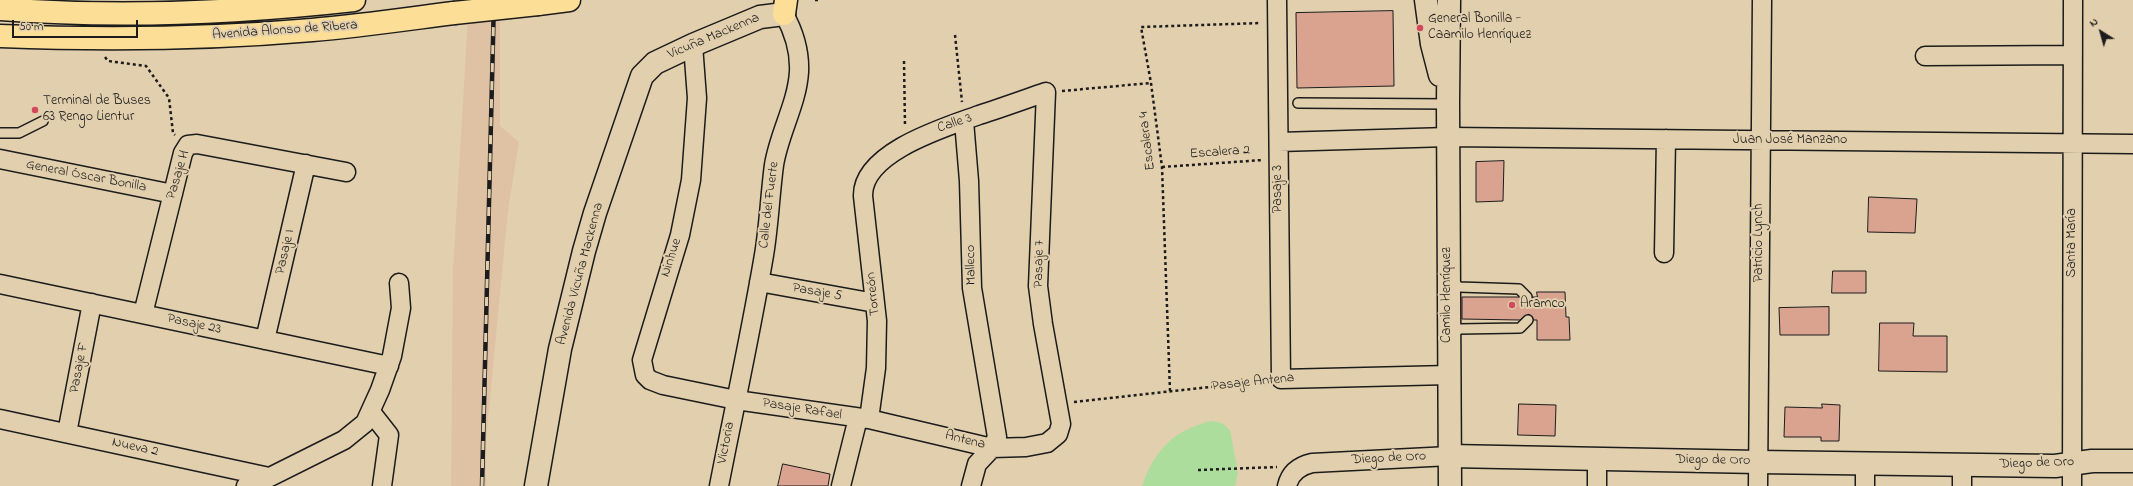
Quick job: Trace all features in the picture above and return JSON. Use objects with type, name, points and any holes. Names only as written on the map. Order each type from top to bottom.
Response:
[{"type":"highway","name":"Avenida Alonso de Ribera","points":[[0,10],[82,13],[168,13],[258,9],[354,0]]},
{"type":"highway","name":"Avenida Alonso de Ribera","points":[[0,36],[92,38],[217,36],[313,30],[568,0]]},
{"type":"street","name":"Pasaje 3","points":[[1277,0],[1281,379]]},
{"type":"street","name":"Camilo Henríquez","points":[[1426,0],[1432,44],[1448,104]]},
{"type":"street","name":"Camilo Henríquez","points":[[1449,0],[1448,340],[1450,486]]},
{"type":"street","name":"Patricio Lynch","points":[[1758,486],[1762,0]]},
{"type":"street","name":"Santa María","points":[[2072,486],[2074,143],[2073,0]]},
{"type":"street","name":"Vicuña Mackenna","points":[[648,69],[655,63],[693,45],[785,7]]},
{"type":"street","name":"Calle del Fuerte","points":[[736,400],[759,282],[768,225],[774,165],[795,94],[798,78],[795,36],[785,7]]},
{"type":"street","name":"Ninhue","points":[[693,45],[697,98],[691,180],[680,234],[663,285],[642,365],[645,375],[656,383],[736,400]]},
{"type":"street","points":[[1925,56],[2073,54]]},
{"type":"street","name":"Avenida Vicuña Mackenna","points":[[536,486],[560,349],[584,251],[639,84],[648,69]]},
{"type":"street","name":"Calle 3","points":[[872,171],[905,144],[931,132],[1046,92]]},
{"type":"street","name":"Pasaje 7","points":[[1046,92],[1038,286],[1043,324],[1062,424],[1058,434]]},
{"type":"street","name":"Malleco","points":[[964,121],[969,181],[972,288],[984,369],[996,428],[997,437],[992,448]]},
{"type":"street","name":"Juan José Manzano","points":[[1279,150],[1448,137],[2133,144]]},
{"type":"street","points":[[1664,253],[1666,139]]},
{"type":"street","name":"Pasaje H","points":[[143,314],[183,153],[188,146],[197,144],[346,172]]},
{"type":"street","name":"General Óscar Bonilla","points":[[0,160],[173,194]]},
{"type":"street","name":"Pasaje I","points":[[265,340],[306,164]]},
{"type":"street","name":"Torreón","points":[[841,486],[863,419],[876,368],[877,332],[875,303],[863,189],[868,176],[872,171]]},
{"type":"street","name":"Pasaje 5","points":[[759,282],[875,303]]},
{"type":"street","points":[[246,486],[270,477],[344,440],[365,423],[371,412],[388,366],[398,330],[401,308],[399,283]]},
{"type":"street","name":"Pasaje 23","points":[[0,284],[388,366]]},
{"type":"street","name":"Pasaje F","points":[[67,433],[92,304]]},
{"type":"street","name":"Pasaje Antena","points":[[1281,379],[1449,375]]},
{"type":"street","name":"Pasaje Rafael","points":[[736,400],[863,419]]},
{"type":"street","name":"Victoria","points":[[718,486],[736,400]]},
{"type":"street","points":[[371,412],[389,435],[382,486]]},
{"type":"street","name":"Nueva 2","points":[[0,419],[270,477]]},
{"type":"street","name":"Antena","points":[[863,419],[992,448],[1026,447],[1047,443],[1058,434]]},
{"type":"street","points":[[971,486],[977,464],[992,448]]},
{"type":"street","name":"Diego de Oro","points":[[1287,486],[1296,470],[1312,463],[1450,456],[2055,466],[2133,460]]},
{"type":"street","points":[[1597,458],[1597,486]]},
{"type":"street","points":[[1865,464],[1865,486]]},
{"type":"street","points":[[1962,464],[1962,486]]},
{"type":"lane","points":[[1298,103],[1448,104]]},
{"type":"lane","points":[[0,133],[18,133],[43,121]]},
{"type":"lane","points":[[1448,278],[1459,287],[1483,288],[1504,293],[1519,289],[1527,297]]},
{"type":"lane","points":[[1469,287],[1469,297]]},
{"type":"lane","points":[[1483,288],[1483,297]]},
{"type":"lane","points":[[1448,340],[1459,329],[1468,324],[1503,324],[1520,328],[1528,320]]},
{"type":"path","name":"Escalera 4","points":[[1170,391],[1162,167],[1151,83],[1141,27],[1277,22]]},
{"type":"path","points":[[955,35],[964,121]]},
{"type":"path","points":[[103,53],[108,61],[146,66],[169,98],[173,134],[188,146]]},
{"type":"path","points":[[904,61],[905,144]]},
{"type":"path","points":[[1046,92],[1151,83]]},
{"type":"path","name":"Escalera 2","points":[[1162,167],[1279,150]]},
{"type":"path","name":"Pasaje Antena","points":[[1058,404],[1281,379]]},
{"type":"path","points":[[1198,470],[1273,467]]},
{"type":"shaded area","points":[[469,0],[500,0],[500,126],[519,142],[508,210],[486,441],[486,486],[451,486],[453,270]]},
{"type":"green space","points":[[1211,421],[1222,423],[1230,430],[1238,473],[1235,486],[1142,486],[1153,462],[1167,443],[1186,430]]},
{"type":"building","points":[[1393,11],[1394,86],[1297,88],[1296,13]]},
{"type":"building","points":[[1504,161],[1503,201],[1476,202],[1476,162]]},
{"type":"building","points":[[1869,197],[1917,199],[1915,233],[1868,232]]},
{"type":"building","points":[[1833,271],[1866,271],[1866,293],[1832,293]]},
{"type":"building","points":[[1537,292],[1565,292],[1566,317],[1569,317],[1570,340],[1537,340],[1537,320],[1534,320],[1529,314],[1520,320],[1462,319],[1462,297],[1519,297],[1528,303],[1533,297],[1537,297]]},
{"type":"building","points":[[1829,307],[1829,335],[1780,335],[1779,308]]},
{"type":"building","points":[[1880,323],[1914,323],[1913,336],[1947,336],[1947,372],[1879,371]]},
{"type":"building","points":[[1519,404],[1556,405],[1555,436],[1518,435]]},
{"type":"building","points":[[1822,404],[1840,405],[1839,441],[1821,441],[1821,437],[1784,437],[1785,407],[1822,408]]},
{"type":"building","points":[[783,464],[830,474],[828,486],[778,486]]},
{"type":"railway","points":[[482,486],[494,0]]},
{"type":"place","name":"General Bonilla - Caamilo Henríquez","points":[[1420,28]]},
{"type":"place","name":"Terminal de Buses 63 Rengo Lientur","points":[[35,110]]},
{"type":"place","name":"Aramco","points":[[1512,305]]}]
